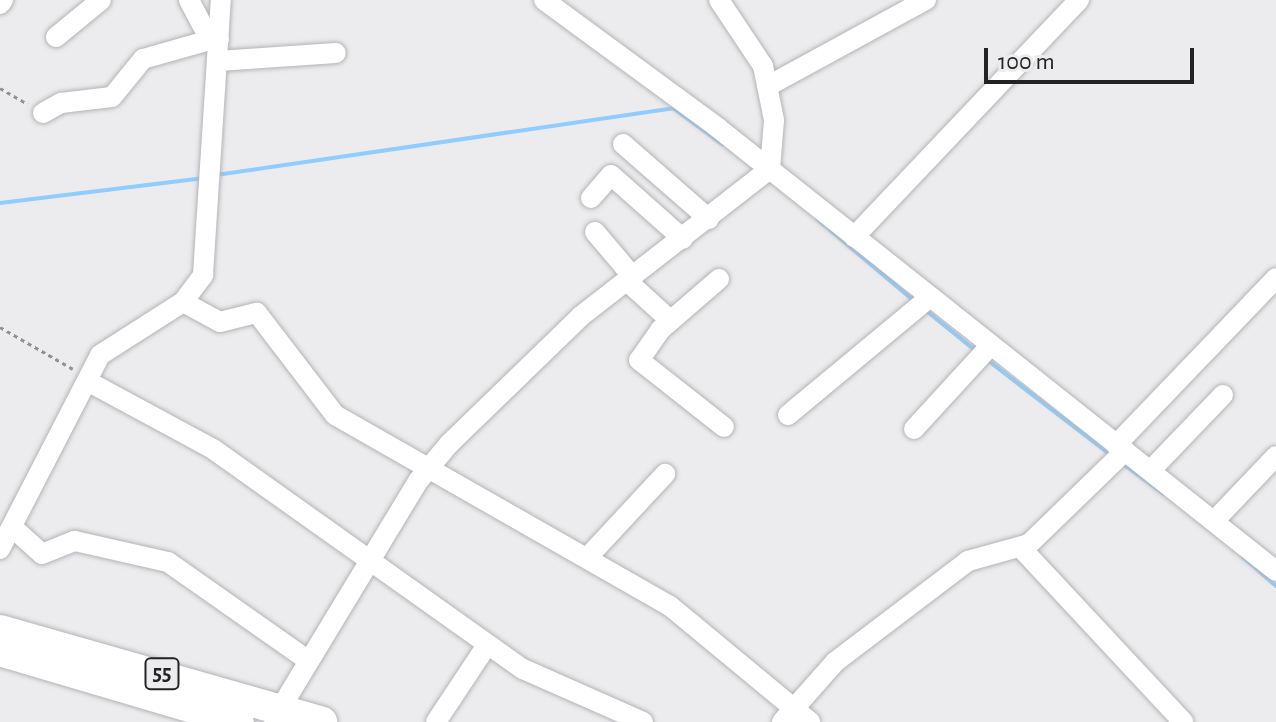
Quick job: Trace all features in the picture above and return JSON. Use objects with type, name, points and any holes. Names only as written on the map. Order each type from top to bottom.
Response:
[{"type":"highway","name":"55","points":[[0,630],[276,715],[322,722]]},
{"type":"highway","name":"55","points":[[0,651],[239,722]]},
{"type":"street","points":[[56,37],[101,0]]},
{"type":"street","points":[[189,0],[214,40]]},
{"type":"street","points":[[0,549],[112,345],[183,302],[207,256],[218,61],[214,40],[221,0]]},
{"type":"street","points":[[544,0],[766,175],[854,237],[923,303],[985,352],[1118,454],[1151,470],[1276,571]]},
{"type":"street","points":[[719,0],[751,41],[768,86],[766,175]]},
{"type":"street","points":[[768,86],[926,0]]},
{"type":"street","points":[[854,237],[1076,1]]},
{"type":"street","points":[[43,113],[61,103],[112,97],[143,59],[214,40]]},
{"type":"street","points":[[218,61],[336,53]]},
{"type":"street","points":[[623,144],[709,219]]},
{"type":"street","points":[[591,198],[611,175],[683,239]]},
{"type":"street","points":[[276,715],[428,470],[581,316],[766,175]]},
{"type":"street","points":[[595,232],[630,279],[671,321]]},
{"type":"street","points":[[786,716],[835,662],[968,561],[1021,548],[1118,454],[1276,278]]},
{"type":"street","points":[[719,279],[671,321],[639,360],[724,427]]},
{"type":"street","points":[[183,302],[220,322],[257,313],[335,415],[587,558],[704,630],[786,716],[810,722]]},
{"type":"street","points":[[788,415],[923,303]]},
{"type":"street","points":[[914,429],[985,352]]},
{"type":"street","points":[[91,379],[213,449],[523,669],[643,722]]},
{"type":"street","points":[[1151,470],[1223,395]]},
{"type":"street","points":[[1215,520],[1276,456]]},
{"type":"street","points":[[587,558],[665,474]]},
{"type":"street","points":[[12,527],[42,554],[75,541],[168,562],[309,661]]},
{"type":"street","points":[[1021,548],[1183,722]]},
{"type":"street","points":[[436,722],[487,645]]},
{"type":"path","points":[[0,88],[43,113]]},
{"type":"path","points":[[0,327],[91,379]]},
{"type":"waterway","points":[[216,175],[673,108],[722,144]]},
{"type":"waterway","points":[[0,203],[204,178]]},
{"type":"waterway","points":[[817,219],[914,301]]},
{"type":"waterway","points":[[924,309],[976,351]]},
{"type":"waterway","points":[[986,359],[1112,456]]},
{"type":"waterway","points":[[1123,464],[1164,494]]},
{"type":"waterway","points":[[1243,557],[1276,586]]}]
